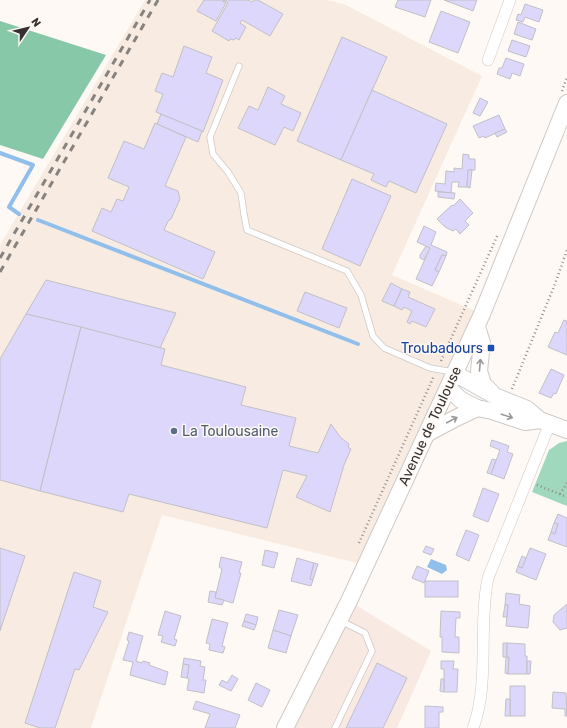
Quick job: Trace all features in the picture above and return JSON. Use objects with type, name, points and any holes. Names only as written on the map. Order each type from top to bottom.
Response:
[{"type":"main road","name":"Avenue de Toulouse","points":[[285,728],[339,620],[428,433],[454,373],[477,327],[567,103]]},
{"type":"main road","points":[[477,327],[482,343],[479,371],[483,384],[497,397]]},
{"type":"main road","points":[[454,373],[497,397],[527,409],[545,421],[567,430]]},
{"type":"main road","points":[[448,388],[461,400],[477,408],[492,411],[525,422],[545,421]]},
{"type":"main road","points":[[428,433],[477,408]]},
{"type":"street","points":[[488,60],[510,0]]},
{"type":"street","points":[[473,728],[480,701],[484,596],[488,578],[526,480],[545,421]]},
{"type":"lane","points":[[239,66],[210,137],[213,154],[228,172],[241,193],[247,230],[347,271],[361,295],[373,336],[384,348],[430,368],[454,373]]},
{"type":"lane","points":[[334,728],[372,651],[365,633],[339,620]]},
{"type":"path","points":[[512,390],[555,284],[567,250]]},
{"type":"path","points":[[526,480],[567,496]]},
{"type":"path","points":[[560,494],[567,483]]},
{"type":"shaded area","points":[[145,0],[327,0],[346,5],[482,76],[392,275],[482,314],[365,565],[162,515],[91,728],[0,728],[0,245]]},
{"type":"shaded area","points":[[349,601],[431,651],[397,728],[285,728]]},
{"type":"green space","points":[[0,21],[106,55],[43,159],[0,145]]},
{"type":"green space","points":[[567,441],[567,506],[532,492],[549,450],[559,443]]},
{"type":"water","points":[[431,559],[446,565],[447,570],[442,574],[427,567]]},
{"type":"building","points":[[204,0],[221,0],[226,3],[216,21],[197,11]]},
{"type":"building","points":[[223,0],[248,0],[252,2],[254,0],[258,0],[283,14],[270,36],[242,20],[240,23],[246,27],[239,40],[236,38],[234,40],[230,39],[229,41],[212,31],[228,3]]},
{"type":"building","points":[[398,0],[431,0],[425,17],[395,7]]},
{"type":"building","points":[[444,0],[477,0],[473,11]]},
{"type":"building","points":[[525,4],[543,10],[539,22],[525,17],[523,22],[516,20],[518,14],[521,15]]},
{"type":"building","points":[[441,11],[470,22],[458,53],[429,42]]},
{"type":"building","points":[[518,22],[536,29],[532,40],[514,34]]},
{"type":"building","points":[[342,37],[387,57],[341,160],[297,141]]},
{"type":"building","points":[[512,40],[530,46],[526,57],[508,51]]},
{"type":"building","points":[[184,46],[212,57],[206,73],[223,80],[203,132],[156,112],[163,94],[155,91],[162,73],[173,77]]},
{"type":"building","points":[[506,58],[524,64],[520,76],[512,73],[510,79],[497,74],[499,68],[502,68]]},
{"type":"building","points":[[268,87],[285,96],[281,104],[301,113],[293,131],[284,127],[275,145],[238,128],[249,106],[258,110]]},
{"type":"building","points":[[372,90],[447,124],[416,193],[389,181],[386,187],[371,180],[374,174],[341,160]]},
{"type":"building","points":[[480,98],[488,102],[480,116],[473,113]]},
{"type":"building","points":[[161,114],[202,131],[198,142],[157,124]]},
{"type":"building","points":[[499,115],[505,129],[485,138],[484,136],[479,138],[473,126]]},
{"type":"building","points":[[155,123],[186,137],[165,186],[178,191],[180,199],[164,230],[215,252],[203,279],[92,231],[102,208],[111,212],[117,199],[123,201],[129,187],[108,178],[124,141],[144,149]]},
{"type":"building","points":[[505,129],[507,132],[497,137],[495,133]]},
{"type":"building","points":[[463,154],[469,155],[469,159],[475,159],[475,170],[468,170],[467,187],[458,187],[459,182],[452,182],[451,193],[435,191],[436,183],[445,184],[446,171],[454,172],[454,168],[462,169]]},
{"type":"building","points":[[468,170],[472,170],[470,188],[467,187]]},
{"type":"building","points":[[352,179],[391,196],[360,266],[322,249]]},
{"type":"building","points":[[438,192],[455,193],[454,199],[438,197]]},
{"type":"building","points":[[460,199],[473,213],[465,221],[469,225],[460,234],[456,229],[453,231],[445,227],[437,219]]},
{"type":"building","points":[[424,226],[436,232],[431,245],[447,252],[446,256],[442,255],[435,270],[439,272],[432,286],[416,279],[430,248],[417,242]]},
{"type":"building","points":[[426,246],[430,248],[424,260],[420,258],[420,255]]},
{"type":"building","points":[[442,255],[446,256],[439,272],[435,270]]},
{"type":"building","points":[[46,280],[176,313],[160,348],[26,314]]},
{"type":"building","points":[[391,283],[402,289],[394,306],[382,301]]},
{"type":"building","points":[[402,289],[410,292],[408,297],[435,309],[426,327],[412,321],[410,324],[407,322],[412,311],[404,307],[402,310],[394,306]]},
{"type":"building","points":[[305,292],[347,308],[339,328],[297,311]]},
{"type":"building","points":[[26,314],[81,327],[40,491],[0,480],[0,359]]},
{"type":"building","points":[[564,320],[567,321],[567,355],[548,347],[555,332],[558,333]]},
{"type":"building","name":"La Toulousaine","points":[[81,327],[165,349],[161,365],[246,387],[241,405],[296,418],[289,446],[318,453],[331,424],[341,438],[349,444],[348,447],[351,449],[344,465],[330,512],[296,497],[307,476],[283,470],[267,528],[129,494],[123,512],[40,491]]},
{"type":"building","points":[[551,369],[564,375],[556,394],[554,393],[551,398],[539,393]]},
{"type":"building","points":[[492,440],[509,446],[507,452],[513,454],[504,479],[491,474],[500,450],[490,446]]},
{"type":"building","points":[[492,459],[496,460],[491,474],[487,473]]},
{"type":"building","points":[[483,488],[499,494],[488,522],[473,516]]},
{"type":"building","points":[[558,514],[567,518],[567,547],[548,540],[551,532],[555,534],[558,524],[554,523]]},
{"type":"building","points":[[554,523],[558,524],[555,534],[551,532]]},
{"type":"building","points":[[466,530],[479,535],[469,561],[456,555]]},
{"type":"building","points":[[426,546],[434,549],[431,555],[423,552]]},
{"type":"building","points":[[0,548],[25,556],[0,631]]},
{"type":"building","points":[[530,548],[546,554],[536,580],[516,572],[518,566],[522,568]]},
{"type":"building","points":[[265,550],[278,553],[274,568],[262,565]]},
{"type":"building","points":[[522,556],[526,558],[522,568],[518,566]]},
{"type":"building","points":[[221,557],[242,562],[239,573],[241,573],[233,603],[215,598],[222,569],[219,567]]},
{"type":"building","points":[[297,558],[314,563],[310,579],[313,580],[311,586],[291,581]]},
{"type":"building","points":[[314,563],[318,564],[313,580],[310,579]]},
{"type":"building","points":[[417,566],[429,571],[424,583],[412,578]]},
{"type":"building","points":[[74,572],[101,581],[93,607],[108,612],[79,670],[75,669],[55,728],[40,728],[25,723]]},
{"type":"building","points":[[425,581],[458,581],[458,597],[425,597]]},
{"type":"building","points":[[210,591],[216,592],[215,598],[224,600],[222,605],[208,602]]},
{"type":"building","points":[[506,593],[520,595],[519,604],[530,606],[528,628],[506,626],[508,605],[505,605]]},
{"type":"building","points":[[567,604],[567,628],[560,630],[553,622],[554,615]]},
{"type":"building","points":[[505,605],[508,605],[507,617],[503,617]]},
{"type":"building","points":[[279,610],[298,615],[291,636],[273,630]]},
{"type":"building","points":[[165,611],[181,616],[174,639],[177,640],[175,646],[161,642],[163,636],[158,635]]},
{"type":"building","points":[[441,611],[460,612],[460,618],[456,618],[455,637],[459,637],[459,653],[442,652],[442,637],[440,637]]},
{"type":"building","points":[[246,614],[258,617],[256,625],[244,621]]},
{"type":"building","points":[[212,619],[228,623],[222,646],[225,647],[223,653],[209,650],[210,644],[206,643]]},
{"type":"building","points":[[244,621],[256,625],[254,630],[242,626]]},
{"type":"building","points":[[273,630],[291,636],[286,653],[268,648]]},
{"type":"building","points":[[129,632],[143,636],[136,661],[150,663],[149,665],[168,672],[165,685],[130,675],[133,662],[123,660],[129,641],[127,640]]},
{"type":"building","points":[[503,643],[507,643],[507,657],[509,657],[508,674],[505,673],[506,657],[503,657]]},
{"type":"building","points":[[507,643],[525,644],[527,674],[508,674],[509,657],[507,657]]},
{"type":"building","points":[[184,658],[201,661],[200,666],[205,667],[203,680],[206,680],[204,693],[187,690],[189,665],[183,664]]},
{"type":"building","points":[[441,661],[454,661],[453,669],[458,669],[457,692],[444,692],[444,669],[441,669]]},
{"type":"building","points":[[527,661],[531,661],[530,674],[527,674]]},
{"type":"building","points":[[377,663],[407,678],[383,728],[346,728]]},
{"type":"building","points":[[183,664],[189,665],[187,678],[181,677]]},
{"type":"building","points":[[232,675],[238,679],[231,691],[219,685],[222,680],[227,683]]},
{"type":"building","points":[[441,679],[444,679],[444,692],[440,691]]},
{"type":"building","points":[[256,683],[270,690],[262,707],[248,700]]},
{"type":"building","points":[[510,686],[525,686],[525,716],[510,716]]},
{"type":"building","points":[[553,692],[566,693],[567,716],[565,716],[565,709],[552,708]]},
{"type":"building","points":[[506,699],[510,699],[510,716],[505,716]]},
{"type":"building","points":[[196,701],[240,715],[235,728],[205,728],[210,714],[193,709]]},
{"type":"building","points":[[425,706],[443,707],[443,712],[439,712],[439,728],[425,728]]},
{"type":"waterway","points":[[0,153],[33,165],[9,207],[19,214]]},
{"type":"waterway","points":[[38,220],[358,344]]},
{"type":"railway","points":[[0,258],[150,0]]},
{"type":"railway","points":[[0,272],[158,0]]},
{"type":"place","name":"Troubadours","points":[[491,348]]},
{"type":"place","name":"La Toulousaine","points":[[174,431]]}]
